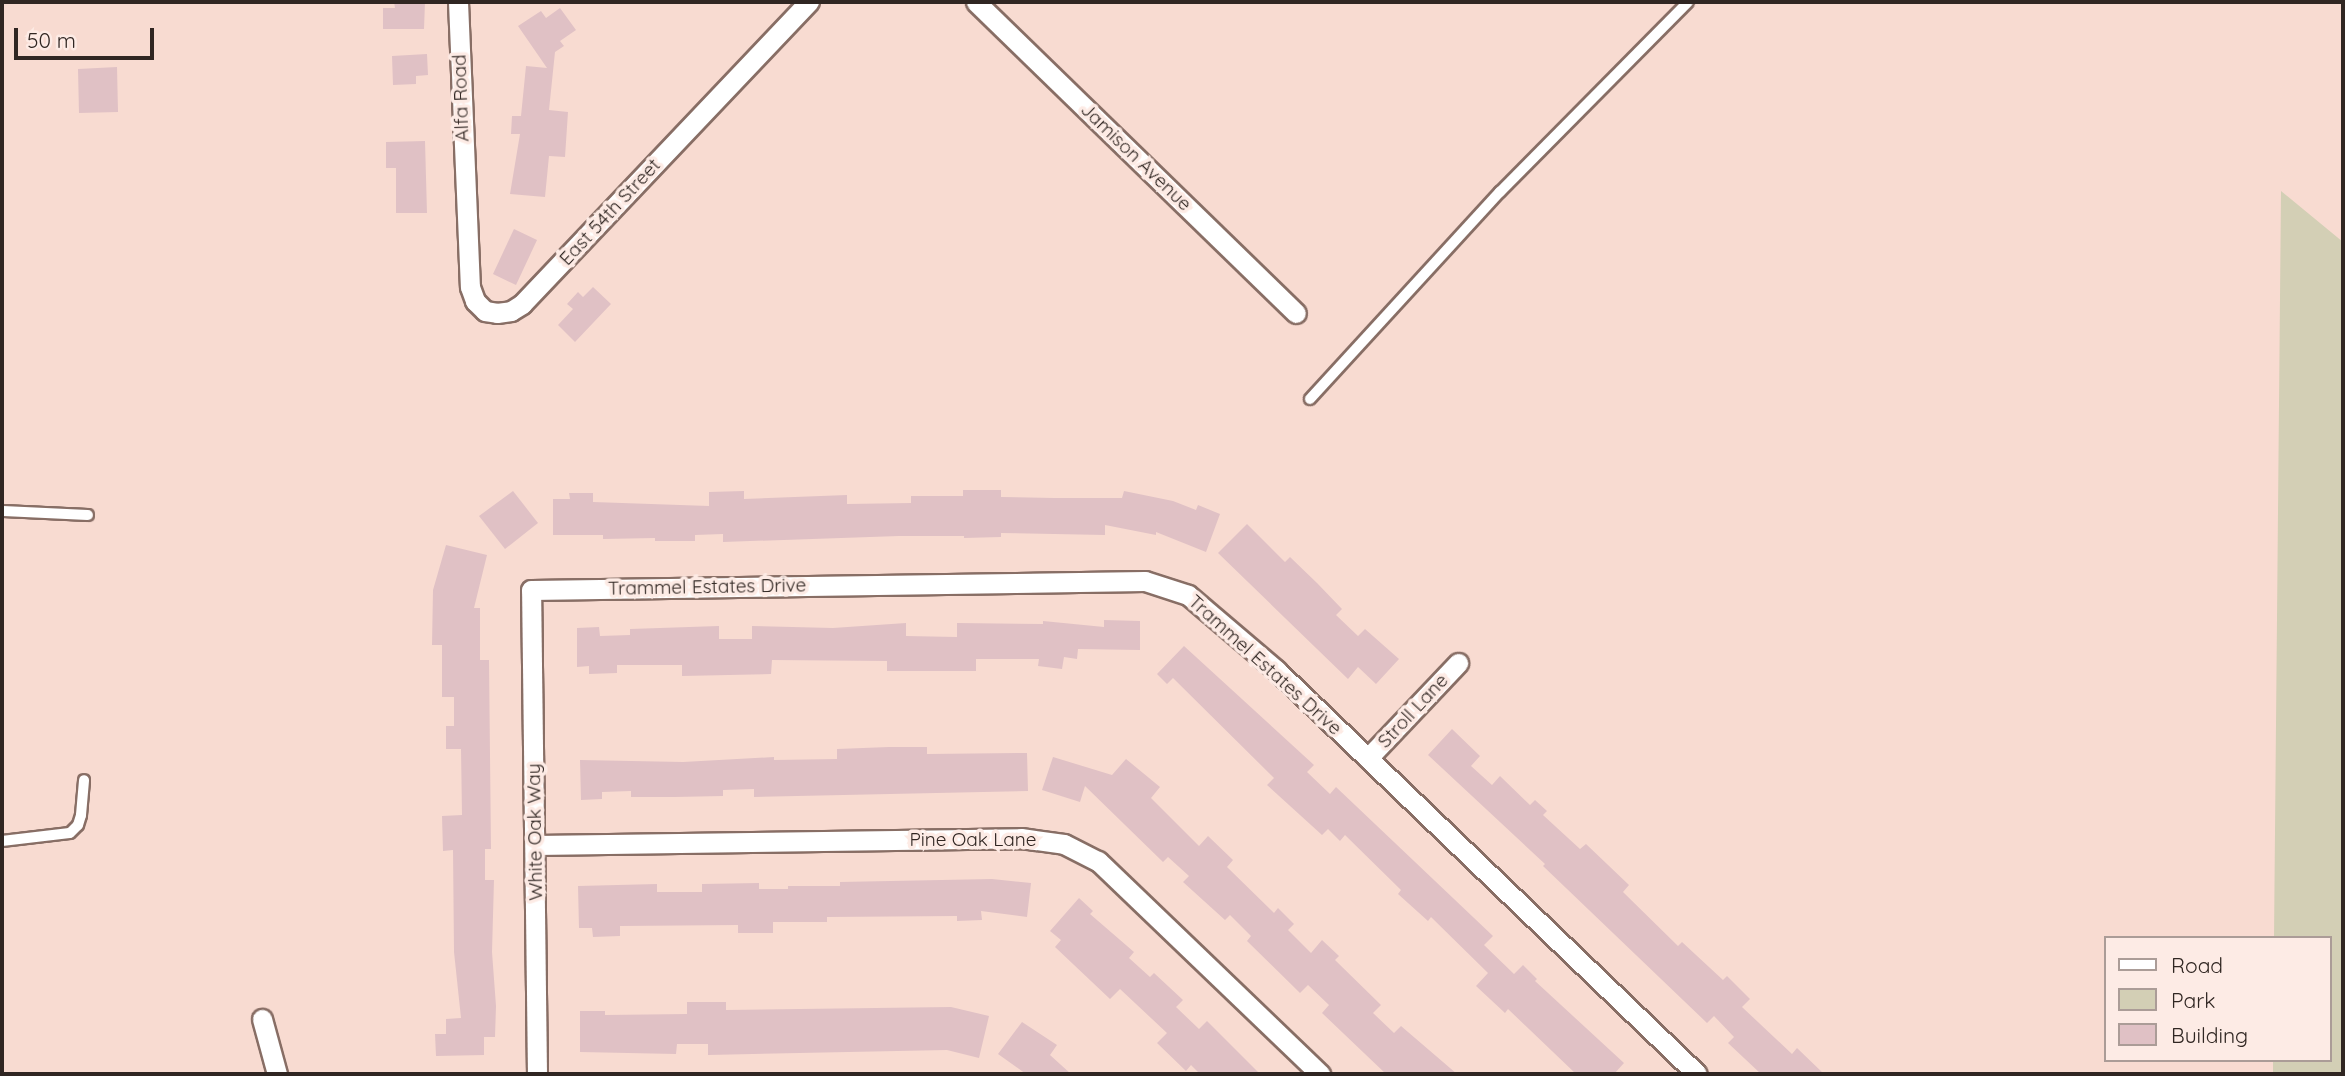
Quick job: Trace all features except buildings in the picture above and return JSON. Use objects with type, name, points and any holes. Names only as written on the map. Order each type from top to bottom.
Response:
[{"type":"street","name":"Alfa Road","points":[[458,2],[465,194]]},
{"type":"street","name":"East 54th Street","points":[[465,194],[470,288],[475,301],[485,311],[511,311],[522,304],[809,2]]},
{"type":"street","name":"Jamison Avenue","points":[[975,2],[1296,313]]},
{"type":"street","name":"Trammel Estates Drive","points":[[531,590],[1118,582],[1160,584],[1174,588],[1201,604],[1368,758],[1697,1074]]},
{"type":"street","name":"White Oak Way","points":[[531,590],[537,1074]]},
{"type":"street","name":"Stroll Lane","points":[[1368,758],[1458,663]]},
{"type":"street","name":"Pine Oak Lane","points":[[536,845],[1021,838],[1064,844],[1098,861],[1320,1074]]},
{"type":"street","points":[[262,1019],[277,1074]]},
{"type":"lane","points":[[1310,399],[1500,192],[1688,2]]},
{"type":"lane","points":[[2,511],[88,515]]},
{"type":"lane","points":[[2,841],[70,833],[78,825],[81,815],[84,780]]},
{"type":"green space","points":[[2281,191],[2343,242],[2343,1074],[2273,1074],[2273,1062],[2331,1062],[2331,936],[2274,936]]}]
